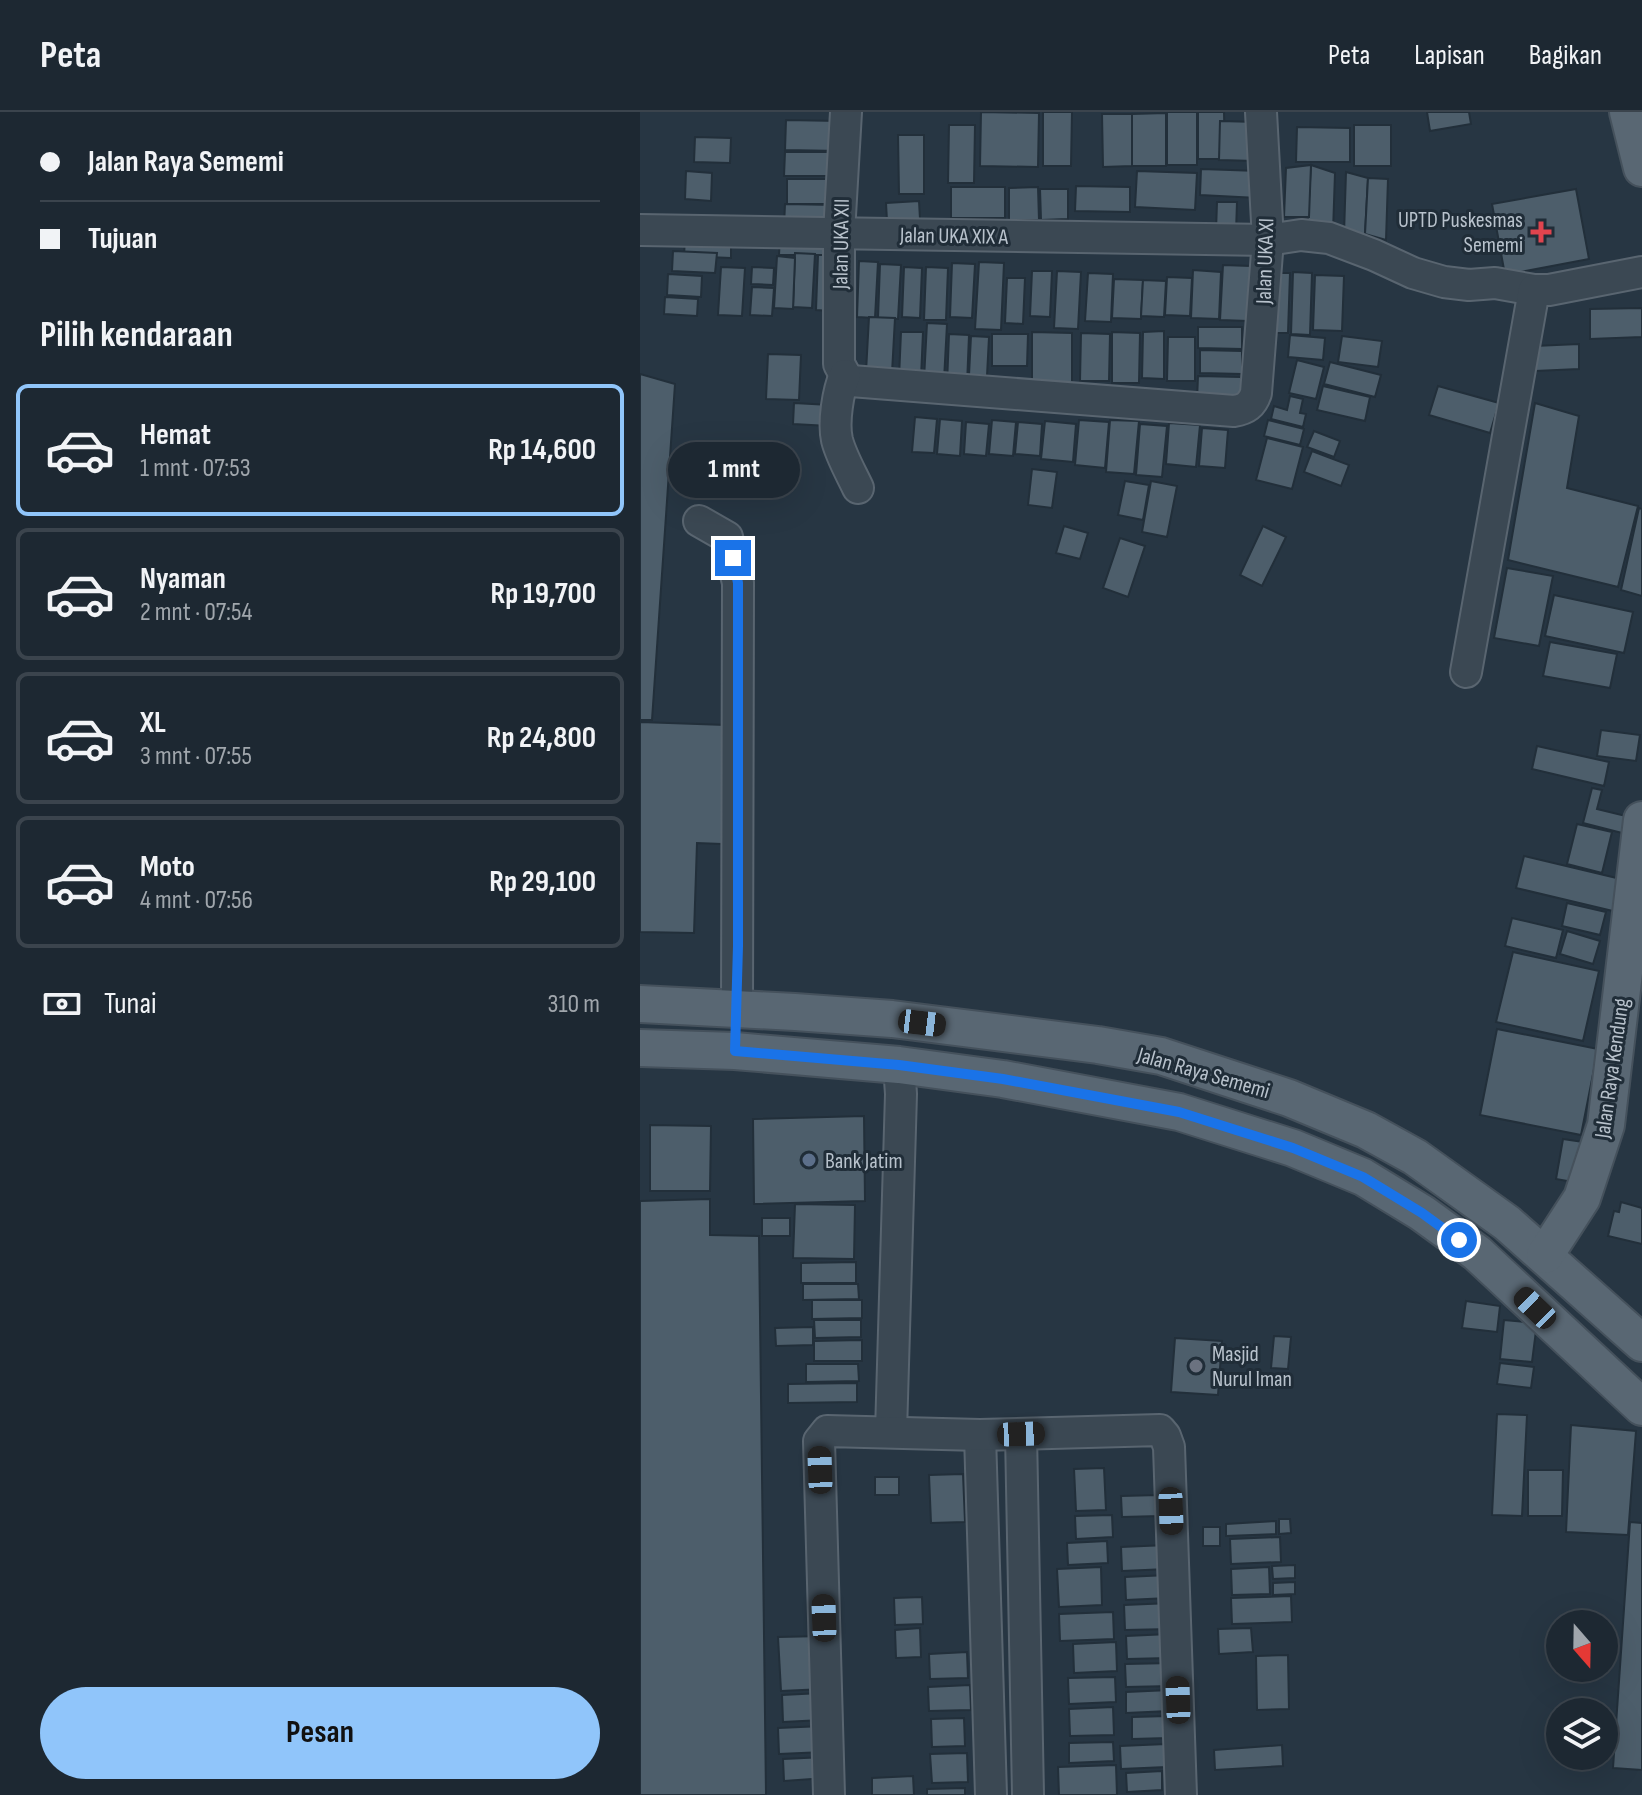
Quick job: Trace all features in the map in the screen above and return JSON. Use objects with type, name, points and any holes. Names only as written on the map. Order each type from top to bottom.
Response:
[{"type":"main road","points":[[1628,112],[1642,168]]},
{"type":"main road","name":"Jalan Raya Kendung","points":[[1545,1255],[1582,1198],[1606,1125],[1642,820]]},
{"type":"main road","name":"Jalan Raya Sememi","points":[[640,1004],[892,1019],[1098,1045],[1161,1056],[1289,1098],[1366,1130],[1415,1157],[1507,1223],[1642,1343]]},
{"type":"main road","points":[[735,1051],[737,1010]]},
{"type":"main road","name":"Jalan Raya Sememi","points":[[640,1048],[735,1051],[899,1065],[1003,1079],[1179,1112],[1293,1148],[1363,1177],[1422,1213],[1477,1253],[1642,1407]]},
{"type":"street","name":"Jalan UKA XII","points":[[845,375],[839,364],[839,233],[846,112]]},
{"type":"street","name":"Jalan UKA XI","points":[[845,375],[851,381],[1234,411],[1246,407],[1253,402],[1256,393],[1268,240],[1261,112]]},
{"type":"street","name":"Jalan UKA XIX A","points":[[640,230],[1268,240],[1301,235],[1329,238],[1413,273],[1469,285],[1495,283],[1549,290],[1642,272]]},
{"type":"street","points":[[1466,672],[1534,290]]},
{"type":"street","points":[[845,375],[839,388],[836,434],[858,488]]},
{"type":"street","points":[[699,521],[727,537],[738,583],[737,1010]]},
{"type":"street","points":[[891,1432],[901,1094],[899,1065]]},
{"type":"street","points":[[829,1795],[819,1441],[827,1431],[980,1435],[1160,1430],[1168,1441],[1181,1795]]},
{"type":"street","points":[[980,1435],[991,1794],[1028,1792],[1021,1434]]},
{"type":"building","points":[[981,112],[1039,113],[1038,167],[980,166]]},
{"type":"building","points":[[1043,112],[1072,112],[1071,166],[1043,166]]},
{"type":"building","points":[[1167,112],[1197,112],[1197,165],[1167,165]]},
{"type":"building","points":[[1198,112],[1224,112],[1225,159],[1198,159]]},
{"type":"building","points":[[1427,112],[1469,112],[1471,124],[1430,131]]},
{"type":"building","points":[[1166,113],[1166,166],[1132,166],[1132,114]]},
{"type":"building","points":[[1102,114],[1132,114],[1132,166],[1103,167]]},
{"type":"building","points":[[786,120],[840,121],[839,151],[785,150]]},
{"type":"building","points":[[1220,121],[1257,122],[1255,161],[1219,160]]},
{"type":"building","points":[[949,125],[975,125],[974,183],[948,183]]},
{"type":"building","points":[[1354,125],[1391,125],[1391,166],[1354,166]]},
{"type":"building","points":[[1297,127],[1350,128],[1350,162],[1296,162]]},
{"type":"building","points":[[898,135],[924,135],[924,194],[899,194]]},
{"type":"building","points":[[695,137],[731,138],[730,163],[694,162]]},
{"type":"building","points":[[785,152],[834,152],[833,176],[784,176]]},
{"type":"building","points":[[1311,165],[1335,173],[1333,232],[1307,232]]},
{"type":"building","points":[[1311,165],[1309,217],[1284,217],[1286,168]]},
{"type":"building","points":[[1201,169],[1259,171],[1258,198],[1200,195]]},
{"type":"building","points":[[686,171],[712,173],[711,201],[685,199]]},
{"type":"building","points":[[1137,171],[1197,173],[1195,210],[1135,207]]},
{"type":"building","points":[[1346,172],[1368,178],[1365,234],[1344,234]]},
{"type":"building","points":[[1368,178],[1388,179],[1386,240],[1365,234]]},
{"type":"building","points":[[787,179],[832,179],[831,204],[787,204]]},
{"type":"building","points":[[1076,186],[1130,187],[1130,212],[1075,211]]},
{"type":"building","points":[[951,187],[1005,187],[1005,218],[951,218]]},
{"type":"building","points":[[1038,187],[1039,220],[1009,220],[1009,188]]},
{"type":"building","points":[[1040,189],[1068,189],[1068,219],[1041,220]]},
{"type":"building","name":"UPTD Puskesmas Sememi","points":[[1576,189],[1589,259],[1505,275],[1492,204]]},
{"type":"building","points":[[919,201],[920,219],[887,221],[886,203]]},
{"type":"building","points":[[1217,202],[1237,202],[1236,232],[1216,231]]},
{"type":"building","points":[[785,204],[835,205],[834,227],[784,226]]},
{"type":"building","points":[[780,236],[836,236],[835,255],[779,255]]},
{"type":"building","points":[[685,238],[731,239],[731,258],[684,256]]},
{"type":"building","points":[[673,251],[717,253],[715,273],[672,271]]},
{"type":"building","points":[[795,253],[815,254],[812,308],[793,307]]},
{"type":"building","points":[[818,255],[833,255],[830,311],[816,310]]},
{"type":"building","points":[[777,256],[795,258],[793,309],[774,308]]},
{"type":"building","points":[[859,261],[878,262],[875,318],[857,317]]},
{"type":"building","points":[[979,262],[1004,263],[1001,330],[975,329]]},
{"type":"building","points":[[952,263],[975,264],[972,318],[950,317]]},
{"type":"building","points":[[880,264],[901,265],[898,319],[878,318]]},
{"type":"building","points":[[1223,265],[1251,266],[1248,321],[1220,320]]},
{"type":"building","points":[[721,267],[745,268],[742,316],[718,315]]},
{"type":"building","points":[[752,267],[774,268],[773,285],[751,284]]},
{"type":"building","points":[[904,267],[922,268],[920,318],[902,317]]},
{"type":"building","points":[[926,267],[948,268],[946,320],[924,320]]},
{"type":"building","points":[[1193,270],[1221,272],[1219,319],[1191,318]]},
{"type":"building","points":[[1032,271],[1052,271],[1050,317],[1030,316]]},
{"type":"building","points":[[1057,271],[1081,272],[1078,329],[1054,328]]},
{"type":"building","points":[[1293,272],[1312,273],[1310,335],[1291,334]]},
{"type":"building","points":[[1088,273],[1113,274],[1111,322],[1085,321]]},
{"type":"building","points":[[1277,273],[1290,273],[1288,333],[1276,333]]},
{"type":"building","points":[[668,274],[702,276],[701,297],[667,295]]},
{"type":"building","points":[[1315,275],[1344,276],[1342,331],[1313,330]]},
{"type":"building","points":[[1167,277],[1192,278],[1190,316],[1165,315]]},
{"type":"building","points":[[1007,278],[1025,278],[1023,324],[1005,323]]},
{"type":"building","points":[[1114,279],[1143,280],[1141,319],[1112,318]]},
{"type":"building","points":[[1143,280],[1166,281],[1164,317],[1141,316]]},
{"type":"building","points":[[752,287],[774,288],[772,316],[750,315]]},
{"type":"building","points":[[665,297],[698,299],[697,316],[664,314]]},
{"type":"building","points":[[1642,308],[1642,337],[1590,339],[1590,309]]},
{"type":"building","points":[[869,317],[895,318],[892,373],[866,372]]},
{"type":"building","points":[[927,323],[947,324],[944,380],[924,379]]},
{"type":"building","points":[[1198,327],[1242,327],[1242,349],[1198,348]]},
{"type":"building","points":[[1164,331],[1164,379],[1142,378],[1143,332]]},
{"type":"building","points":[[901,332],[923,332],[921,378],[899,378]]},
{"type":"building","points":[[1032,332],[1072,333],[1072,382],[1032,382]]},
{"type":"building","points":[[1112,332],[1140,333],[1139,383],[1112,383]]},
{"type":"building","points":[[1081,333],[1110,334],[1109,381],[1080,381]]},
{"type":"building","points":[[949,334],[969,335],[967,385],[947,384]]},
{"type":"building","points":[[992,334],[1028,334],[1027,366],[992,366]]},
{"type":"building","points":[[1290,335],[1325,338],[1323,360],[1288,357]]},
{"type":"building","points":[[971,336],[989,337],[987,376],[969,375]]},
{"type":"building","points":[[1342,336],[1382,341],[1378,367],[1338,362]]},
{"type":"building","points":[[1168,337],[1195,337],[1195,381],[1167,381]]},
{"type":"building","points":[[1579,344],[1579,369],[1535,371],[1534,346]]},
{"type":"building","points":[[1200,350],[1242,351],[1242,374],[1200,373]]},
{"type":"building","points":[[768,354],[801,355],[799,400],[766,399]]},
{"type":"building","points":[[1297,360],[1324,367],[1316,399],[1289,393]]},
{"type":"building","points":[[1330,362],[1381,375],[1375,397],[1324,384]]},
{"type":"building","points":[[640,374],[675,384],[652,720],[640,720]]},
{"type":"building","points":[[1198,376],[1241,377],[1241,400],[1197,400]]},
{"type":"building","points":[[1323,386],[1370,397],[1365,421],[1317,410]]},
{"type":"building","points":[[1438,386],[1499,403],[1490,433],[1429,415]]},
{"type":"building","points":[[1290,396],[1303,399],[1300,413],[1306,414],[1303,427],[1271,419],[1274,406],[1287,410]]},
{"type":"building","points":[[794,403],[830,405],[829,426],[793,424]]},
{"type":"building","points":[[1535,403],[1579,416],[1567,488],[1638,506],[1618,587],[1508,560]]},
{"type":"building","points":[[915,417],[937,419],[934,453],[912,452]]},
{"type":"building","points":[[940,419],[962,421],[960,456],[937,454]]},
{"type":"building","points":[[992,420],[1016,422],[1013,456],[989,454]]},
{"type":"building","points":[[1079,420],[1109,422],[1105,468],[1075,465]]},
{"type":"building","points":[[1110,420],[1139,421],[1134,474],[1106,472]]},
{"type":"building","points":[[1268,420],[1304,429],[1300,445],[1264,436]]},
{"type":"building","points":[[1045,421],[1076,424],[1073,462],[1041,459]]},
{"type":"building","points":[[966,422],[989,424],[986,456],[964,454]]},
{"type":"building","points":[[1018,422],[1042,424],[1040,456],[1015,454]]},
{"type":"building","points":[[1169,423],[1200,425],[1196,467],[1166,464]]},
{"type":"building","points":[[1140,424],[1167,426],[1162,477],[1136,475]]},
{"type":"building","points":[[1202,428],[1228,430],[1225,468],[1199,466]]},
{"type":"building","points":[[1314,431],[1340,441],[1334,457],[1307,447]]},
{"type":"building","points":[[1267,438],[1303,447],[1292,489],[1256,480]]},
{"type":"building","points":[[1312,451],[1349,465],[1341,486],[1304,472]]},
{"type":"building","points":[[1032,469],[1057,472],[1052,508],[1028,505]]},
{"type":"building","points":[[1125,481],[1149,485],[1143,520],[1118,515]]},
{"type":"building","points":[[1151,481],[1177,486],[1167,537],[1142,532]]},
{"type":"building","points":[[1639,508],[1642,509],[1642,596],[1621,590]]},
{"type":"building","points":[[1064,526],[1088,533],[1080,559],[1056,553]]},
{"type":"building","points":[[1263,526],[1286,537],[1262,586],[1240,575]]},
{"type":"building","points":[[1120,538],[1145,546],[1128,597],[1103,588]]},
{"type":"building","points":[[1507,568],[1553,576],[1539,646],[1494,638]]},
{"type":"building","points":[[1554,595],[1633,612],[1624,653],[1545,636]]},
{"type":"building","points":[[1550,642],[1617,654],[1610,688],[1543,676]]},
{"type":"building","points":[[640,722],[726,725],[722,844],[697,843],[694,933],[640,932]]},
{"type":"building","points":[[1601,730],[1640,735],[1636,761],[1597,756]]},
{"type":"building","points":[[1537,746],[1609,762],[1604,786],[1532,769]]},
{"type":"building","points":[[1592,788],[1602,790],[1597,809],[1630,817],[1626,834],[1583,823]]},
{"type":"building","points":[[1577,824],[1612,832],[1602,873],[1567,864]]},
{"type":"building","points":[[1524,856],[1625,880],[1617,912],[1516,888]]},
{"type":"building","points":[[1567,903],[1606,912],[1600,935],[1562,926]]},
{"type":"building","points":[[1512,918],[1563,930],[1556,958],[1505,946]]},
{"type":"building","points":[[1567,931],[1600,941],[1593,964],[1560,954]]},
{"type":"building","points":[[1513,952],[1599,971],[1583,1041],[1496,1022]]},
{"type":"building","points":[[1497,1029],[1598,1049],[1581,1135],[1480,1115]]},
{"type":"building","name":"Bank Jatim","points":[[864,1116],[865,1201],[754,1204],[753,1119]]},
{"type":"building","points":[[650,1125],[711,1126],[710,1191],[650,1191]]},
{"type":"building","points":[[1563,1139],[1590,1143],[1584,1184],[1556,1179]]},
{"type":"building","points":[[710,1199],[710,1235],[759,1236],[766,1795],[640,1795],[640,1201]]},
{"type":"building","points":[[1621,1202],[1642,1208],[1642,1244],[1608,1236],[1614,1211],[1619,1212]]},
{"type":"building","points":[[795,1204],[855,1205],[854,1259],[793,1258]]},
{"type":"building","points":[[762,1218],[790,1218],[790,1236],[762,1236]]},
{"type":"building","points":[[856,1262],[856,1283],[801,1283],[801,1263]]},
{"type":"building","points":[[803,1284],[858,1284],[859,1299],[803,1300]]},
{"type":"building","points":[[812,1300],[862,1300],[862,1318],[812,1319]]},
{"type":"building","points":[[1466,1301],[1500,1306],[1497,1332],[1462,1328]]},
{"type":"building","points":[[814,1320],[861,1320],[861,1337],[815,1338]]},
{"type":"building","points":[[1504,1320],[1537,1323],[1532,1362],[1500,1359]]},
{"type":"building","points":[[813,1327],[813,1345],[776,1346],[775,1328]]},
{"type":"building","points":[[1274,1336],[1291,1337],[1288,1369],[1271,1368]]},
{"type":"building","name":"Masjid Nurul Iman","points":[[1175,1338],[1222,1341],[1218,1395],[1171,1392]]},
{"type":"building","points":[[862,1340],[862,1361],[814,1361],[814,1341]]},
{"type":"building","points":[[1500,1363],[1534,1367],[1531,1388],[1497,1384]]},
{"type":"building","points":[[806,1364],[858,1364],[859,1381],[806,1382]]},
{"type":"building","points":[[857,1383],[857,1402],[788,1403],[788,1384]]},
{"type":"building","points":[[1497,1414],[1527,1415],[1522,1516],[1492,1515]]},
{"type":"building","points":[[1571,1425],[1636,1431],[1628,1535],[1566,1532]]},
{"type":"building","points":[[1104,1468],[1106,1510],[1076,1511],[1074,1469]]},
{"type":"building","points":[[1528,1470],[1563,1470],[1562,1516],[1528,1516]]},
{"type":"building","points":[[963,1474],[965,1522],[931,1523],[929,1475]]},
{"type":"building","points":[[875,1477],[899,1477],[899,1495],[875,1495]]},
{"type":"building","points":[[1159,1495],[1160,1516],[1122,1517],[1121,1496]]},
{"type":"building","points":[[1112,1515],[1113,1537],[1076,1539],[1075,1516]]},
{"type":"building","points":[[1279,1519],[1290,1519],[1291,1533],[1279,1534]]},
{"type":"building","points":[[1276,1521],[1276,1534],[1226,1536],[1226,1524]]},
{"type":"building","points":[[1630,1522],[1642,1523],[1642,1770],[1618,1768],[1618,1698]]},
{"type":"building","points":[[1203,1527],[1220,1527],[1220,1546],[1203,1546]]},
{"type":"building","points":[[1280,1537],[1281,1562],[1231,1564],[1230,1539]]},
{"type":"building","points":[[1107,1541],[1108,1563],[1068,1565],[1067,1543]]},
{"type":"building","points":[[1167,1545],[1168,1569],[1122,1571],[1121,1547]]},
{"type":"building","points":[[1295,1565],[1295,1578],[1273,1579],[1272,1566]]},
{"type":"building","points":[[1101,1567],[1102,1605],[1059,1607],[1057,1569]]},
{"type":"building","points":[[1269,1567],[1270,1594],[1232,1595],[1231,1569]]},
{"type":"building","points":[[1168,1575],[1169,1598],[1126,1600],[1125,1577]]},
{"type":"building","points":[[1295,1582],[1295,1594],[1273,1595],[1273,1583]]},
{"type":"building","points":[[1291,1596],[1292,1622],[1232,1624],[1231,1598]]},
{"type":"building","points":[[922,1597],[923,1624],[895,1625],[894,1598]]},
{"type":"building","points":[[1171,1603],[1172,1629],[1125,1630],[1124,1605]]},
{"type":"building","points":[[1113,1612],[1114,1639],[1060,1641],[1059,1614]]},
{"type":"building","points":[[920,1628],[921,1657],[896,1658],[895,1630]]},
{"type":"building","points":[[1251,1628],[1253,1652],[1219,1654],[1218,1629]]},
{"type":"building","points":[[1169,1634],[1170,1658],[1127,1659],[1126,1636]]},
{"type":"building","points":[[822,1636],[824,1689],[781,1691],[778,1637]]},
{"type":"building","points":[[1116,1642],[1117,1671],[1074,1673],[1073,1644]]},
{"type":"building","points":[[967,1652],[968,1678],[930,1679],[929,1654]]},
{"type":"building","points":[[1288,1655],[1289,1709],[1257,1710],[1256,1656]]},
{"type":"building","points":[[1172,1663],[1173,1686],[1126,1687],[1125,1664]]},
{"type":"building","points":[[1115,1677],[1116,1702],[1069,1704],[1068,1678]]},
{"type":"building","points":[[970,1685],[971,1710],[929,1711],[928,1687]]},
{"type":"building","points":[[1170,1690],[1170,1711],[1126,1713],[1126,1692]]},
{"type":"building","points":[[821,1693],[822,1720],[783,1722],[782,1695]]},
{"type":"building","points":[[1113,1707],[1114,1735],[1070,1736],[1069,1709]]},
{"type":"building","points":[[1168,1716],[1169,1738],[1132,1739],[1132,1717]]},
{"type":"building","points":[[964,1718],[965,1746],[932,1747],[931,1719]]},
{"type":"building","points":[[823,1726],[824,1752],[779,1754],[778,1728]]},
{"type":"building","points":[[1113,1742],[1114,1761],[1069,1763],[1069,1743]]},
{"type":"building","points":[[1166,1744],[1167,1767],[1121,1769],[1120,1746]]},
{"type":"building","points":[[1282,1745],[1283,1766],[1215,1770],[1214,1750]]},
{"type":"building","points":[[967,1753],[968,1782],[932,1783],[930,1754]]},
{"type":"building","points":[[825,1757],[826,1778],[784,1781],[783,1759]]},
{"type":"building","points":[[1116,1765],[1117,1795],[1059,1795],[1058,1767]]},
{"type":"building","points":[[1162,1771],[1162,1790],[1127,1792],[1126,1773]]},
{"type":"building","points":[[913,1776],[914,1795],[872,1795],[872,1778]]},
{"type":"building","points":[[965,1788],[965,1795],[927,1795],[927,1789]]},
{"type":"place","name":"UPTD Puskesmas Sememi","points":[[1541,232]]},
{"type":"place","name":"Bank Jatim","points":[[809,1160]]},
{"type":"place","name":"Masjid Nurul Iman","points":[[1196,1366]]},
{"type":"route","points":[[733,558],[738,583],[735,1051],[899,1065],[1003,1079],[1179,1112],[1293,1148],[1363,1177],[1459,1240]]}]
